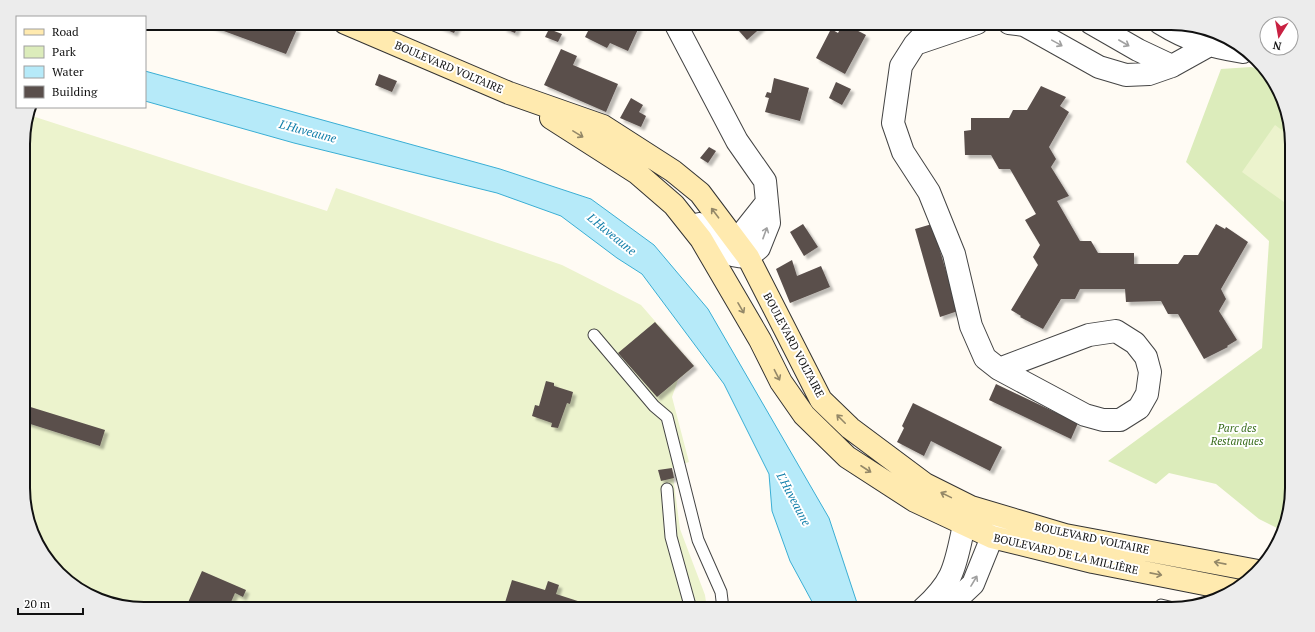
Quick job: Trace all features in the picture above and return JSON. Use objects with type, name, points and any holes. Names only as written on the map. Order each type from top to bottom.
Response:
[{"type":"main road","name":"BOULEVARD VOLTAIRE","points":[[361,30],[509,93],[603,126],[673,171],[700,193],[739,252],[821,400],[850,428],[977,523]]},
{"type":"main road","name":"BOULEVARD VOLTAIRE","points":[[509,93],[592,142],[637,173],[674,205],[702,239],[760,340]]},
{"type":"main road","points":[[727,283],[739,252]]},
{"type":"main road","name":"BOULEVARD DE LA MILLIÈRE","points":[[760,340],[781,382],[804,415],[847,457],[915,501],[1093,562],[1229,586]]},
{"type":"main road","name":"BOULEVARD VOLTAIRE","points":[[1065,535],[1250,570]]},
{"type":"street","points":[[648,182],[669,190],[723,252],[739,252],[767,202],[765,181],[737,141],[679,30]]},
{"type":"street","points":[[928,30],[915,44],[901,66],[892,122],[903,152],[929,192],[954,254],[971,326],[985,358],[998,369],[1084,415],[1102,420],[1120,420],[1138,408],[1147,394],[1150,372],[1146,357],[1135,343],[1116,331],[1089,335],[998,369]]},
{"type":"street","points":[[915,44],[956,30]]},
{"type":"street","points":[[1034,30],[1099,67],[1126,74],[1149,74],[1172,66],[1208,46]]},
{"type":"street","points":[[1103,30],[1138,50],[1172,66]]},
{"type":"street","points":[[1171,30],[1181,36],[1208,46],[1236,51]]},
{"type":"street","points":[[977,523],[1014,531],[1065,535]]},
{"type":"street","points":[[930,602],[940,593],[949,580],[956,563],[977,523]]},
{"type":"street","points":[[950,602],[956,600],[973,584],[977,523]]},
{"type":"lane","points":[[594,335],[654,406],[667,417],[698,540],[721,592],[722,602]]},
{"type":"lane","points":[[667,489],[671,537],[689,602]]},
{"type":"green space","name":"Parc des Restanques","points":[[1255,68],[1270,87],[1281,115],[1284,129],[1285,488],[1283,510],[1277,528],[1259,519],[1216,484],[1169,473],[1156,484],[1108,461],[1262,348],[1269,241],[1186,162],[1221,69]]},
{"type":"green space","points":[[34,117],[327,211],[336,188],[562,265],[641,305],[694,366],[678,380],[672,397],[689,462],[672,468],[680,529],[705,595],[706,602],[137,602],[115,598],[87,587],[64,568],[45,545],[34,517],[31,503],[30,137]]},
{"type":"green space","points":[[1275,125],[1284,132],[1285,203],[1242,172]]},
{"type":"water","name":"L'Huveaune","points":[[146,71],[500,169],[591,199],[654,245],[708,309],[829,518],[857,602],[812,602],[790,561],[772,511],[769,474],[724,384],[642,274],[617,258],[561,216],[497,193],[294,143],[146,101]]},
{"type":"building","points":[[221,30],[297,30],[286,54]]},
{"type":"building","points":[[447,30],[456,30],[454,33]]},
{"type":"building","points":[[508,30],[516,30],[515,33]]},
{"type":"building","points":[[548,30],[562,34],[558,42],[545,37]]},
{"type":"building","points":[[588,30],[638,30],[628,51],[610,43],[607,48],[585,37]]},
{"type":"building","points":[[738,30],[758,30],[747,40]]},
{"type":"building","points":[[830,30],[838,33],[840,30],[856,30],[866,35],[845,74],[816,58]]},
{"type":"building","points":[[561,49],[577,56],[573,65],[618,84],[606,112],[544,85]]},
{"type":"building","points":[[379,74],[397,81],[392,92],[375,85]]},
{"type":"building","points":[[774,78],[809,88],[800,121],[765,112],[769,98],[765,97],[767,92],[771,93]]},
{"type":"building","points":[[836,82],[851,89],[842,105],[829,98]]},
{"type":"building","points":[[1041,86],[1066,97],[1060,106],[1069,112],[1049,147],[1056,159],[1051,167],[1069,196],[1057,201],[1080,241],[1091,241],[1098,253],[1134,253],[1134,264],[1178,264],[1184,255],[1198,255],[1216,224],[1225,229],[1226,227],[1248,242],[1221,289],[1226,299],[1219,311],[1237,340],[1227,346],[1228,347],[1204,359],[1178,314],[1168,314],[1161,301],[1126,302],[1125,289],[1080,289],[1075,299],[1061,299],[1043,329],[1020,317],[1021,316],[1011,310],[1038,265],[1033,257],[1040,245],[1025,220],[1036,214],[1010,169],[999,169],[991,155],[965,155],[964,131],[971,130],[971,118],[1009,118],[1013,110],[1027,110]]},
{"type":"building","points":[[631,98],[643,105],[639,112],[646,116],[641,127],[620,118]]},
{"type":"building","points":[[709,147],[716,151],[708,163],[700,158]]},
{"type":"building","points":[[803,224],[818,247],[804,256],[790,232]]},
{"type":"building","points":[[932,224],[958,311],[940,317],[915,229]]},
{"type":"building","points":[[792,260],[797,276],[821,266],[830,287],[790,303],[776,269]]},
{"type":"building","points":[[655,322],[694,366],[657,397],[618,353]]},
{"type":"building","points":[[546,381],[554,383],[554,386],[573,392],[570,404],[567,403],[558,428],[551,427],[552,423],[532,416],[535,405],[539,406]]},
{"type":"building","points":[[996,384],[1078,423],[1071,439],[989,400]]},
{"type":"building","points":[[913,403],[1002,447],[990,471],[931,441],[924,456],[897,442],[904,428],[902,426]]},
{"type":"building","points":[[30,407],[105,430],[100,446],[30,424]]},
{"type":"building","points":[[672,468],[674,478],[661,481],[658,470]]},
{"type":"building","points":[[202,571],[246,590],[243,597],[235,593],[231,602],[188,602]]},
{"type":"building","points":[[512,580],[545,590],[548,581],[559,585],[556,594],[581,602],[505,602]]}]
